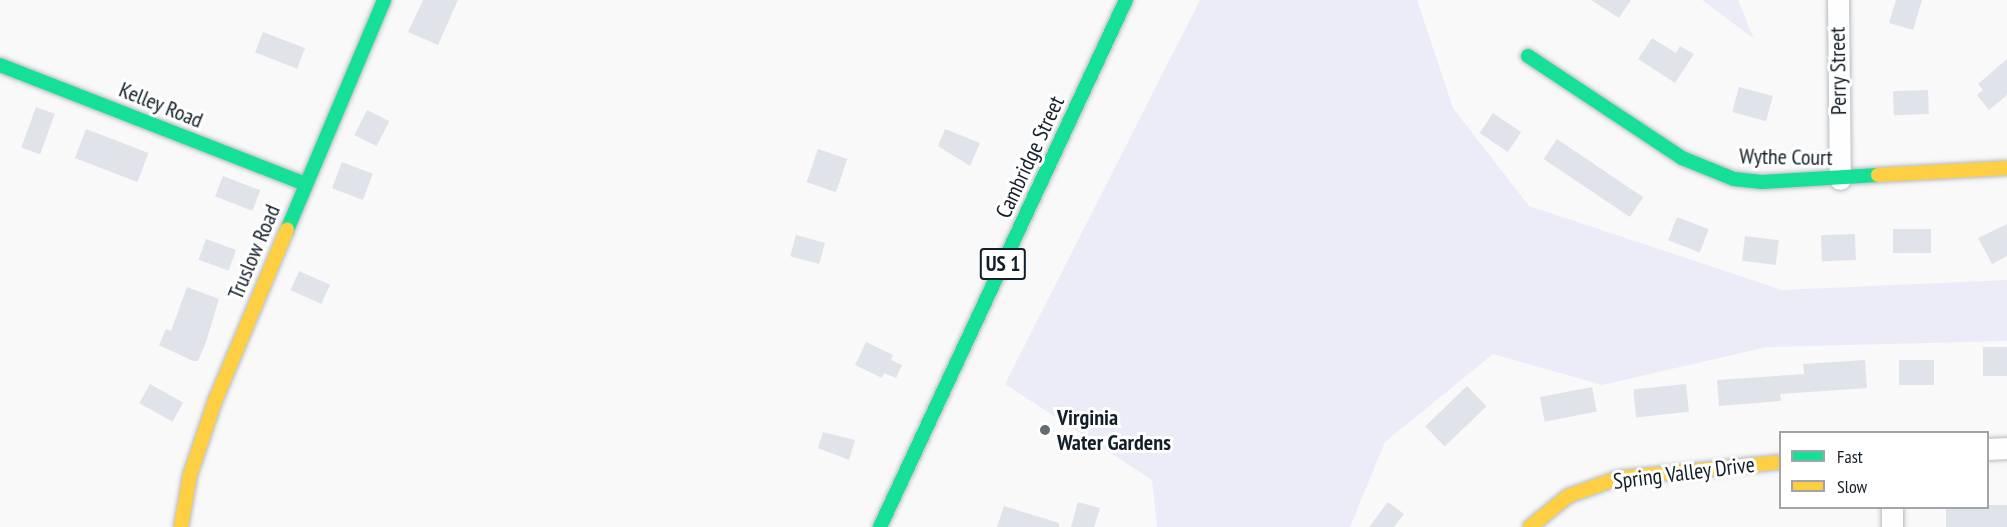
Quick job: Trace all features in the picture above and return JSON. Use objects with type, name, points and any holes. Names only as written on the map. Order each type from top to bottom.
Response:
[{"type":"street","name":"Truslow Road","points":[[182,527],[190,475],[211,411],[384,0]]},
{"type":"street","name":"Cambridge Street","points":[[880,527],[1126,0]]},
{"type":"street","name":"Perry Street","points":[[1838,0],[1840,179]]},
{"type":"street","name":"Wythe Court","points":[[1528,56],[1707,171],[1762,182],[2007,168]]},
{"type":"street","name":"Kelley Road","points":[[0,65],[306,184]]},
{"type":"street","points":[[1989,449],[2007,448]]},
{"type":"street","name":"Spring Valley Drive","points":[[1530,527],[1568,496],[1618,478],[1779,462]]},
{"type":"street","points":[[1892,509],[1892,527]]},
{"type":"shaded area","points":[[1200,0],[1417,0],[1453,108],[1529,206],[1782,290],[2007,280],[2007,341],[1767,347],[1602,385],[1493,354],[1385,442],[1350,527],[1157,527],[1152,480],[1005,384]]},
{"type":"shaded area","points":[[1702,0],[1738,0],[1754,39]]},
{"type":"building","points":[[423,0],[458,0],[438,45],[408,32]]},
{"type":"building","points":[[1591,0],[1631,0],[1619,18]]},
{"type":"building","points":[[1896,0],[1922,0],[1913,30],[1889,23]]},
{"type":"building","points":[[263,32],[305,48],[297,69],[255,53]]},
{"type":"building","points":[[1652,38],[1676,53],[1680,46],[1694,54],[1675,83],[1638,59]]},
{"type":"building","points":[[2007,59],[2007,95],[1989,110],[1977,95],[1983,90],[1978,84]]},
{"type":"building","points":[[1739,87],[1773,96],[1766,121],[1732,112]]},
{"type":"building","points":[[1928,90],[1929,114],[1894,115],[1893,91]]},
{"type":"building","points":[[36,107],[55,114],[40,154],[21,147]]},
{"type":"building","points":[[367,110],[389,121],[377,146],[354,135]]},
{"type":"building","points":[[1493,113],[1521,132],[1508,152],[1480,133]]},
{"type":"building","points":[[86,129],[149,153],[137,182],[75,158]]},
{"type":"building","points":[[945,129],[980,143],[970,166],[938,146]]},
{"type":"building","points":[[1557,139],[1643,197],[1630,217],[1544,159]]},
{"type":"building","points":[[818,149],[847,159],[836,192],[807,182]]},
{"type":"building","points":[[342,162],[373,174],[363,200],[332,188]]},
{"type":"building","points":[[223,176],[260,190],[252,211],[215,197]]},
{"type":"building","points":[[1677,217],[1709,229],[1700,253],[1668,240]]},
{"type":"building","points":[[2007,224],[2007,256],[1992,264],[1978,238]]},
{"type":"building","points":[[1893,229],[1931,229],[1931,253],[1893,253]]},
{"type":"building","points":[[1855,234],[1856,260],[1822,261],[1821,235]]},
{"type":"building","points":[[796,235],[825,243],[819,264],[790,256]]},
{"type":"building","points":[[1745,236],[1779,240],[1776,265],[1742,261]]},
{"type":"building","points":[[206,239],[236,250],[229,271],[198,260]]},
{"type":"building","points":[[299,271],[330,285],[322,304],[290,290]]},
{"type":"building","points":[[187,287],[219,299],[198,361],[193,361],[159,345],[166,329],[171,331]]},
{"type":"building","points":[[866,342],[893,355],[891,360],[902,365],[896,378],[884,373],[882,378],[855,365]]},
{"type":"building","points":[[1983,347],[2007,347],[2007,376],[1983,376]]},
{"type":"building","points":[[1865,360],[1867,388],[1780,394],[1781,401],[1719,406],[1717,380],[1804,374],[1803,364]]},
{"type":"building","points":[[1899,360],[1934,360],[1934,385],[1899,385]]},
{"type":"building","points":[[150,384],[183,402],[173,422],[139,403]]},
{"type":"building","points":[[1686,384],[1689,412],[1636,417],[1633,390]]},
{"type":"building","points":[[1467,386],[1486,406],[1445,446],[1425,426]]},
{"type":"building","points":[[1592,387],[1597,412],[1545,422],[1540,397]]},
{"type":"building","points":[[823,432],[855,440],[849,460],[818,448]]},
{"type":"building","points":[[1078,502],[1100,508],[1094,527],[1071,527]]},
{"type":"building","points":[[1388,502],[1404,514],[1394,527],[1369,527]]},
{"type":"building","points":[[1989,505],[2007,505],[2007,527],[1946,527],[1946,509],[1989,509]]},
{"type":"building","points":[[1004,506],[1059,523],[1059,527],[997,527]]},
{"type":"traffic: fast","points":[[287,230],[384,0]]},
{"type":"traffic: fast","points":[[880,527],[1126,0]]},
{"type":"traffic: fast","points":[[1528,56],[1682,158],[1734,179],[1762,182],[1878,175]]},
{"type":"traffic: fast","points":[[0,65],[305,184]]},
{"type":"traffic: slow","points":[[1878,175],[2007,168]]},
{"type":"traffic: slow","points":[[181,527],[190,475],[215,401],[287,230]]},
{"type":"traffic: slow","points":[[1530,527],[1568,496],[1618,478],[1779,462]]},
{"type":"place","name":"Virginia Water Gardens","points":[[1045,430]]}]
